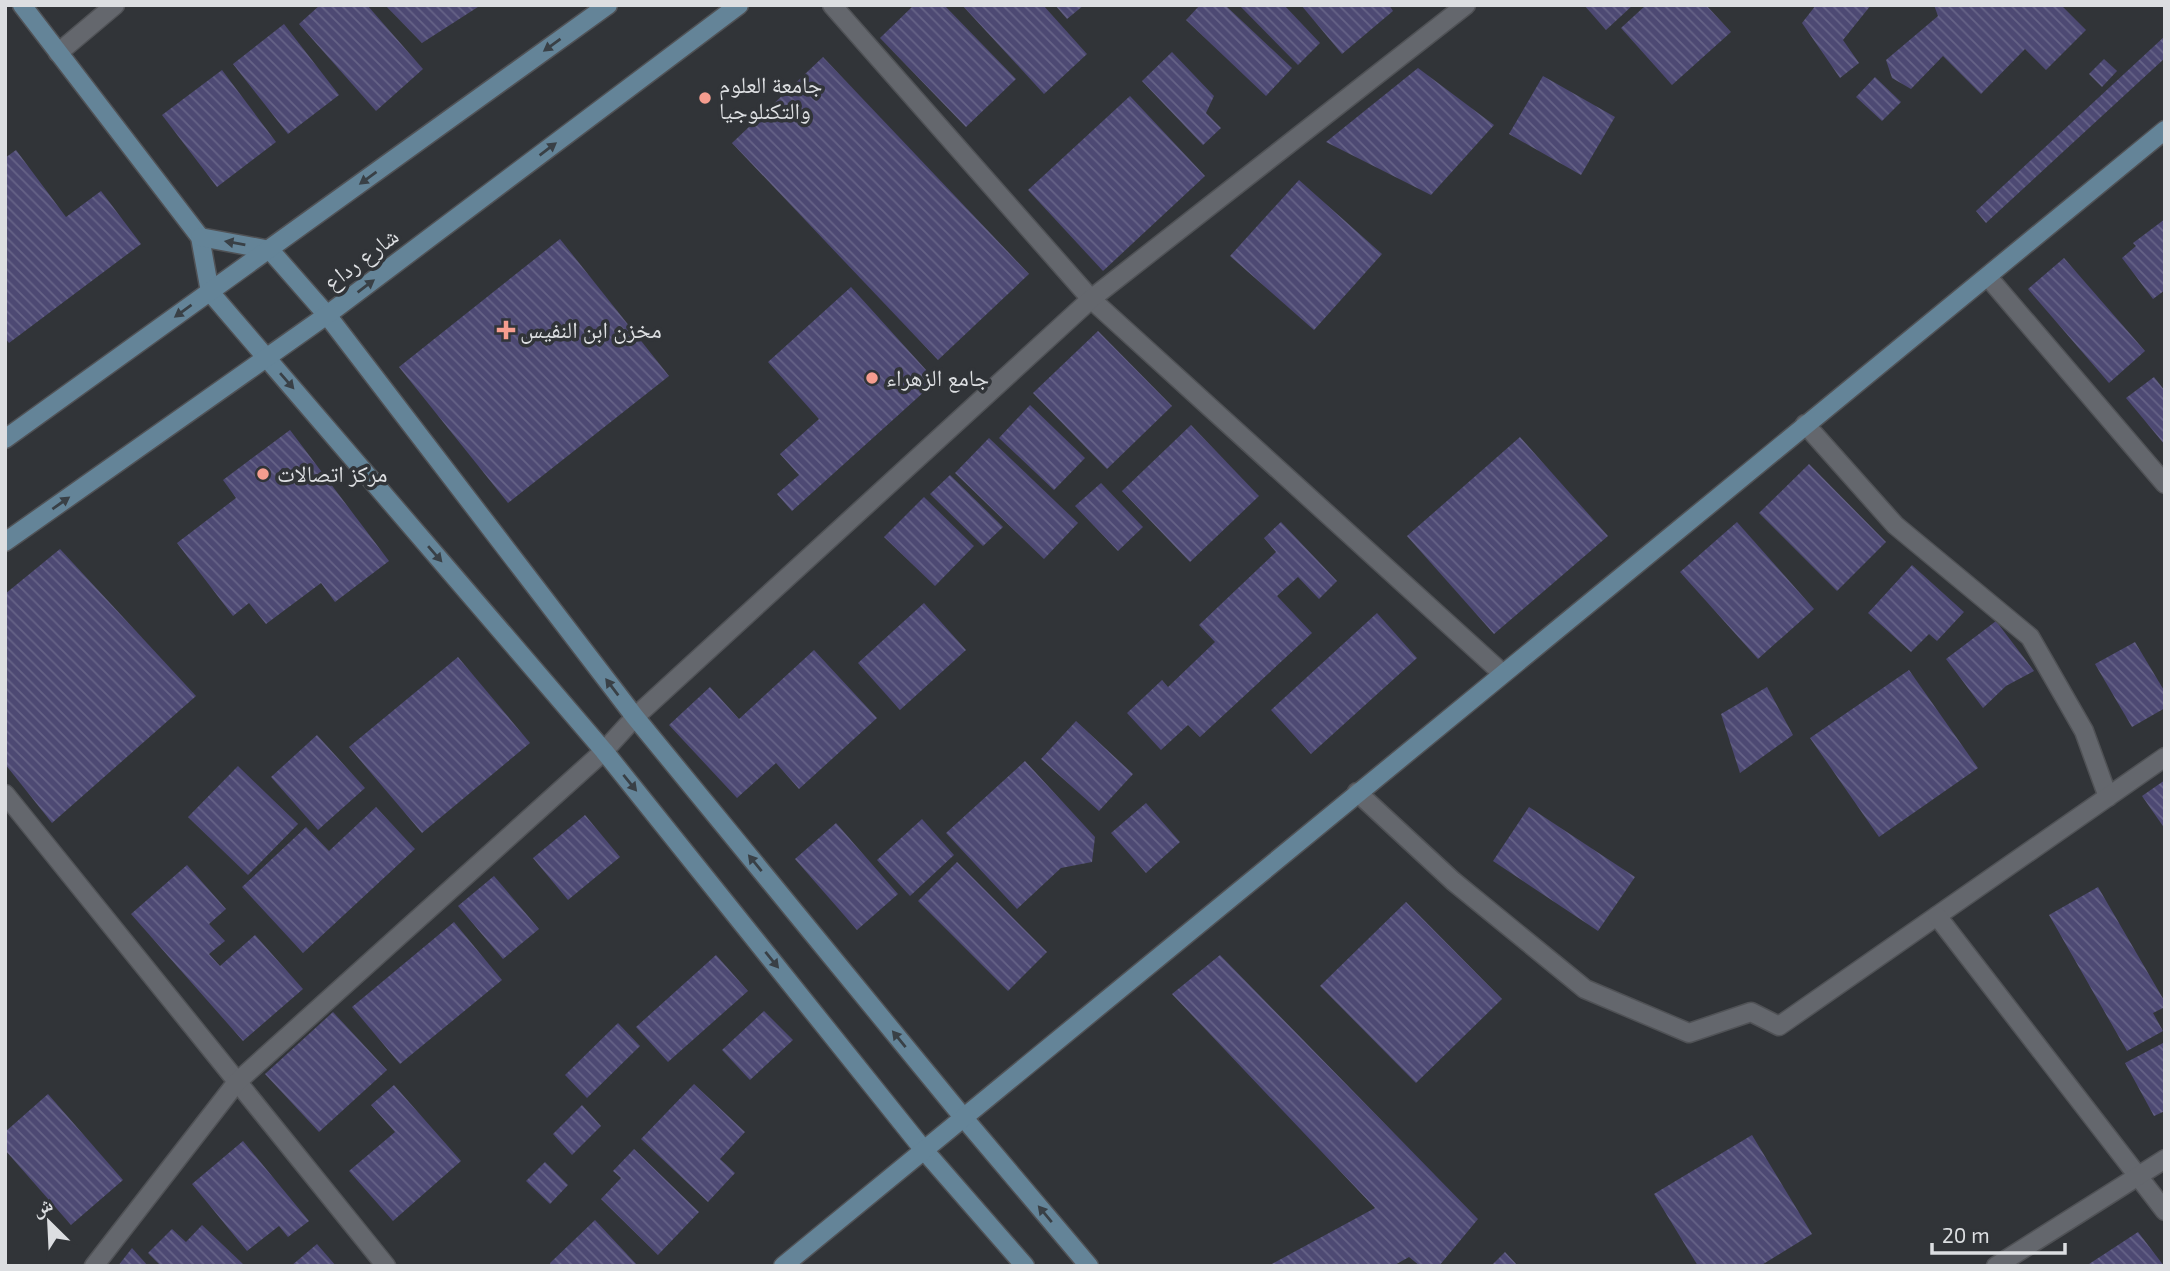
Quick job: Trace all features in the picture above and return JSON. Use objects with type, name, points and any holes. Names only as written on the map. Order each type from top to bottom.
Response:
[{"type":"street","points":[[22,5],[200,237],[210,292],[604,751],[923,1149],[1025,1266]]},
{"type":"street","points":[[58,53],[115,5]]},
{"type":"street","points":[[5,439],[608,5]]},
{"type":"street","name":"شارع رداع","points":[[5,542],[327,315],[739,5]]},
{"type":"street","points":[[832,5],[1091,299],[1502,673]]},
{"type":"street","points":[[94,1266],[237,1082],[604,751],[635,717],[1091,299],[1466,5]]},
{"type":"street","points":[[783,1266],[2165,130]]},
{"type":"street","points":[[200,237],[270,250],[327,315],[635,717],[963,1117],[1089,1266]]},
{"type":"street","points":[[1988,277],[2165,484]]},
{"type":"street","points":[[1805,424],[1895,525],[2030,637],[2084,731],[2108,797]]},
{"type":"street","points":[[1357,792],[1453,881],[1585,989],[1689,1033],[1751,1013],[1779,1026],[2165,757]]},
{"type":"street","points":[[5,794],[386,1266]]},
{"type":"street","points":[[1937,916],[2165,1212]]},
{"type":"street","points":[[1996,1266],[2165,1159]]},
{"type":"building","points":[[320,5],[367,5],[423,69],[376,111],[299,24]]},
{"type":"building","points":[[385,5],[481,5],[422,43]]},
{"type":"building","points":[[914,5],[944,5],[1016,79],[966,127],[880,38]]},
{"type":"building","points":[[962,5],[1043,5],[1087,54],[1044,94]]},
{"type":"building","points":[[1055,5],[1084,5],[1067,19]]},
{"type":"building","points":[[1200,5],[1225,5],[1292,68],[1266,96],[1186,20]]},
{"type":"building","points":[[1239,5],[1284,5],[1320,43],[1298,65]]},
{"type":"building","points":[[1301,5],[1389,5],[1393,11],[1342,54]]},
{"type":"building","points":[[1584,5],[1633,5],[1606,30]]},
{"type":"building","points":[[1646,5],[1706,5],[1731,32],[1672,85],[1621,28]]},
{"type":"building","points":[[1816,5],[1871,5],[1843,40],[1859,63],[1840,78],[1802,23]]},
{"type":"building","points":[[1934,5],[2061,5],[2086,30],[2046,70],[2025,49],[1981,94],[1943,56],[1911,89],[1892,78],[1886,60],[1938,16]]},
{"type":"building","points":[[284,24],[339,95],[288,134],[233,64]]},
{"type":"building","points":[[2165,36],[2165,58],[1986,223],[1976,211]]},
{"type":"building","points":[[1172,52],[1214,96],[1206,113],[1221,128],[1203,145],[1142,81]]},
{"type":"building","points":[[823,57],[1029,274],[938,360],[732,143]]},
{"type":"building","points":[[2104,59],[2117,71],[2102,87],[2089,74]]},
{"type":"building","points":[[1418,68],[1494,125],[1431,195],[1326,142]]},
{"type":"building","points":[[222,70],[276,142],[217,187],[162,115]]},
{"type":"building","points":[[1543,76],[1615,117],[1581,175],[1509,134]]},
{"type":"building","points":[[1875,77],[1901,102],[1882,121],[1856,97]]},
{"type":"building","points":[[1130,96],[1205,176],[1103,271],[1028,190]]},
{"type":"building","points":[[16,150],[66,217],[101,191],[141,244],[9,343],[5,338],[5,158]]},
{"type":"building","points":[[1299,180],[1382,254],[1314,330],[1230,256]]},
{"type":"building","points":[[2165,219],[2165,290],[2153,299],[2122,258],[2136,246],[2133,243]]},
{"type":"building","points":[[560,239],[669,376],[508,503],[399,367]]},
{"type":"building","points":[[2064,258],[2145,351],[2109,383],[2028,289]]},
{"type":"building","points":[[851,287],[936,381],[792,511],[777,494],[799,475],[780,454],[819,419],[768,362]]},
{"type":"building","points":[[1098,331],[1172,406],[1107,469],[1033,393]]},
{"type":"building","points":[[2154,377],[2165,391],[2165,445],[2126,398]]},
{"type":"building","points":[[1030,405],[1085,458],[1054,490],[999,438]]},
{"type":"building","points":[[1191,425],[1259,496],[1190,562],[1122,491]]},
{"type":"building","points":[[290,430],[389,561],[335,602],[321,583],[266,624],[249,603],[233,616],[177,543],[236,498],[223,480]]},
{"type":"building","points":[[1520,437],[1608,536],[1494,634],[1407,536]]},
{"type":"building","points":[[989,438],[1078,523],[1044,559],[955,473]]},
{"type":"building","points":[[1809,464],[1886,542],[1837,591],[1759,513]]},
{"type":"building","points":[[950,475],[1003,527],[983,546],[930,494]]},
{"type":"building","points":[[1101,483],[1143,527],[1118,551],[1075,506]]},
{"type":"building","points":[[924,497],[974,546],[935,586],[884,537]]},
{"type":"building","points":[[1281,522],[1337,581],[1319,599],[1298,577],[1277,596],[1312,633],[1200,737],[1188,725],[1161,750],[1127,713],[1162,680],[1168,687],[1215,642],[1199,625],[1276,552],[1264,538]]},
{"type":"building","points":[[1737,522],[1814,609],[1758,659],[1680,572]]},
{"type":"building","points":[[60,549],[196,696],[52,823],[5,764],[5,594]]},
{"type":"building","points":[[1912,565],[1964,612],[1937,641],[1929,634],[1911,652],[1868,613]]},
{"type":"building","points":[[924,603],[966,650],[900,710],[858,663]]},
{"type":"building","points":[[1377,613],[1417,658],[1311,754],[1271,710]]},
{"type":"building","points":[[1996,621],[2034,671],[2006,686],[1983,708],[1946,659]]},
{"type":"building","points":[[2135,642],[2165,692],[2165,708],[2132,727],[2095,664]]},
{"type":"building","points":[[814,650],[877,718],[799,789],[776,763],[737,798],[669,725],[710,687],[739,719]]},
{"type":"building","points":[[458,657],[530,743],[422,833],[349,747]]},
{"type":"building","points":[[1909,670],[1978,768],[1879,837],[1810,738]]},
{"type":"building","points":[[1767,687],[1793,735],[1740,773],[1721,714]]},
{"type":"building","points":[[1076,721],[1133,774],[1099,811],[1041,759]]},
{"type":"building","points":[[317,735],[365,788],[318,830],[271,777]]},
{"type":"building","points":[[1025,761],[1095,837],[1092,862],[1061,868],[1017,909],[946,833]]},
{"type":"building","points":[[238,766],[298,824],[248,875],[188,817]]},
{"type":"building","points":[[2165,780],[2165,829],[2142,796]]},
{"type":"building","points":[[1146,803],[1180,842],[1146,873],[1111,833]]},
{"type":"building","points":[[376,807],[415,849],[303,953],[242,887],[306,827],[329,851]]},
{"type":"building","points":[[1529,807],[1635,877],[1598,931],[1493,861]]},
{"type":"building","points":[[585,815],[620,857],[568,900],[533,858]]},
{"type":"building","points":[[922,819],[954,855],[910,896],[877,860]]},
{"type":"building","points":[[836,823],[898,894],[857,930],[795,859]]},
{"type":"building","points":[[957,862],[1047,952],[1008,991],[918,901]]},
{"type":"building","points":[[187,865],[226,909],[209,924],[225,941],[209,954],[220,966],[255,935],[303,989],[243,1041],[131,914]]},
{"type":"building","points":[[494,876],[539,929],[503,959],[458,906]]},
{"type":"building","points":[[2098,887],[2165,1002],[2165,1007],[2153,1013],[2163,1031],[2127,1051],[2049,915]]},
{"type":"building","points":[[1406,902],[1502,999],[1416,1083],[1320,986]]},
{"type":"building","points":[[454,922],[502,980],[400,1064],[352,1007]]},
{"type":"building","points":[[716,955],[748,991],[668,1062],[636,1027]]},
{"type":"building","points":[[1220,955],[1478,1219],[1439,1266],[1420,1266],[1409,1257],[1393,1266],[1268,1266],[1375,1208],[1172,994]]},
{"type":"building","points":[[764,1011],[793,1040],[750,1080],[722,1050]]},
{"type":"building","points":[[333,1012],[387,1070],[319,1132],[265,1074]]},
{"type":"building","points":[[618,1023],[640,1046],[587,1098],[565,1075]]},
{"type":"building","points":[[2163,1043],[2165,1111],[2154,1116],[2125,1063]]},
{"type":"building","points":[[694,1084],[745,1132],[720,1159],[735,1173],[708,1202],[641,1139]]},
{"type":"building","points":[[394,1085],[461,1161],[393,1221],[349,1171],[395,1132],[371,1105]]},
{"type":"building","points":[[48,1094],[123,1180],[71,1225],[5,1150],[5,1132]]},
{"type":"building","points":[[582,1105],[601,1126],[572,1155],[553,1134]]},
{"type":"building","points":[[1752,1135],[1812,1234],[1760,1266],[1698,1266],[1654,1194]]},
{"type":"building","points":[[243,1141],[309,1221],[288,1237],[279,1226],[247,1251],[192,1184]]},
{"type":"building","points":[[634,1149],[699,1212],[658,1255],[601,1199],[621,1178],[613,1171]]},
{"type":"building","points":[[545,1162],[568,1185],[550,1204],[526,1181]]},
{"type":"building","points":[[595,1220],[638,1266],[552,1266],[550,1263]]},
{"type":"building","points":[[202,1225],[243,1264],[242,1266],[161,1266],[148,1253],[172,1229],[186,1242]]},
{"type":"building","points":[[2138,1232],[2164,1266],[2086,1266]]},
{"type":"building","points":[[317,1244],[336,1266],[291,1266]]},
{"type":"building","points":[[132,1248],[148,1266],[118,1266]]},
{"type":"building","points":[[1505,1252],[1518,1266],[1491,1266]]},
{"type":"place","name":"جامعة العلوم والتكنلوجيا","points":[[705,98]]},
{"type":"place","name":"مخزن ابن النفيس","points":[[506,330]]},
{"type":"place","name":"جامع الزهراء","points":[[872,378]]},
{"type":"place","name":"مركز اتصالات","points":[[263,474]]}]
